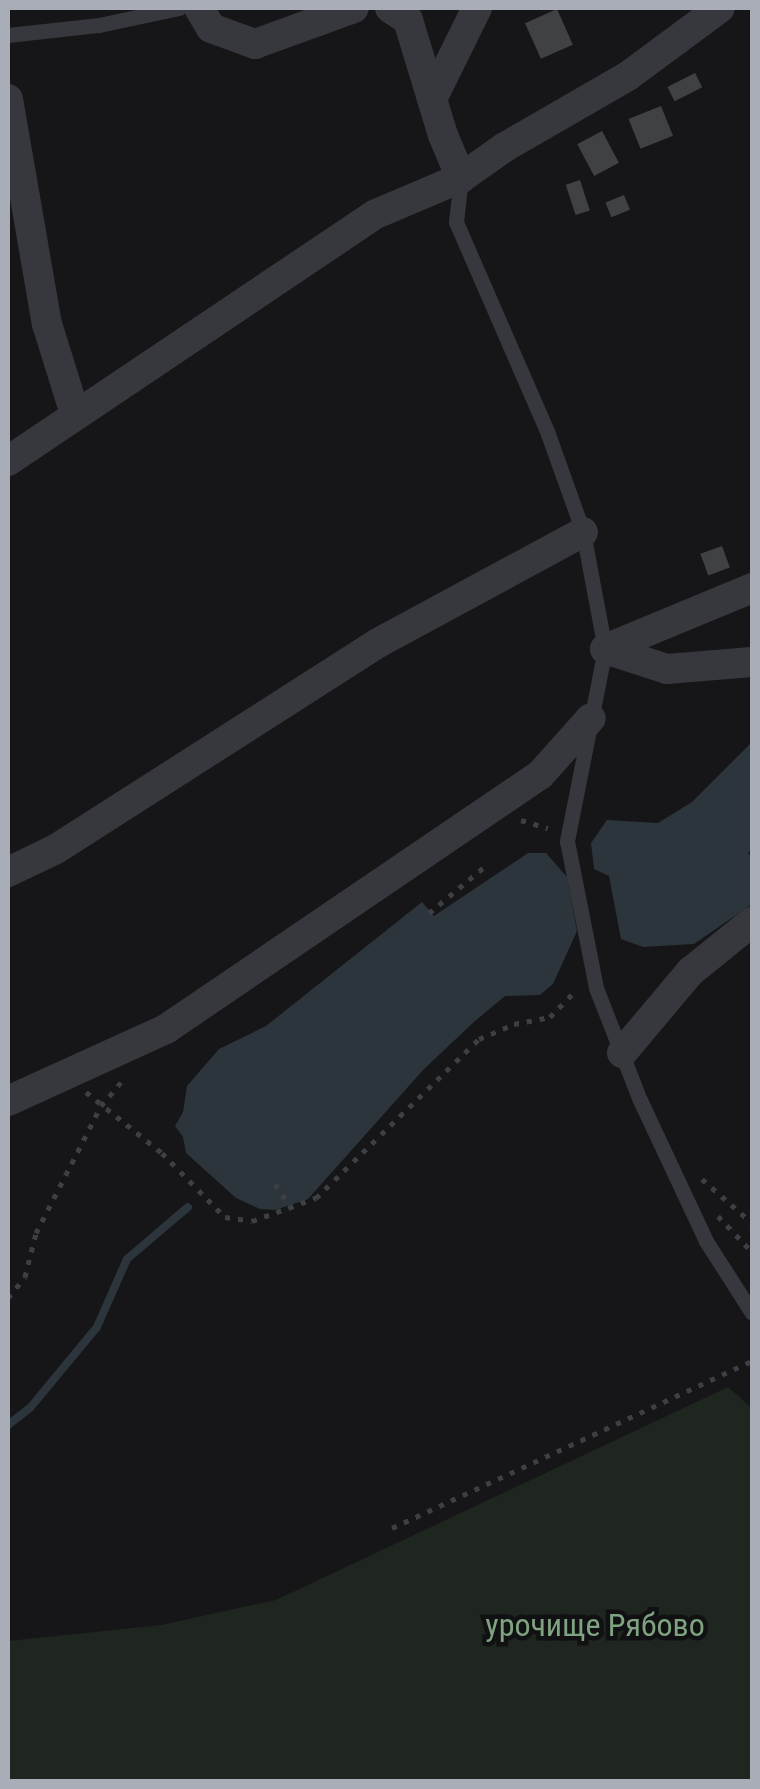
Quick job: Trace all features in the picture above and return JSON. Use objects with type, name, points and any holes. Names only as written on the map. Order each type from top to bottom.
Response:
[{"type":"street","points":[[199,8],[211,28],[255,44],[354,8]]},
{"type":"street","points":[[390,8],[408,20],[461,178]]},
{"type":"street","points":[[432,99],[476,8]]},
{"type":"street","points":[[8,462],[376,214],[461,178],[505,147],[628,76],[720,8]]},
{"type":"street","points":[[8,98],[46,324],[74,414]]},
{"type":"street","points":[[8,872],[56,849],[378,642],[583,532]]},
{"type":"street","points":[[605,649],[752,588]]},
{"type":"street","points":[[605,649],[667,669],[752,662]]},
{"type":"street","points":[[8,1100],[166,1029],[540,775],[591,718]]},
{"type":"street","points":[[622,1053],[690,972],[752,922]]},
{"type":"lane","points":[[8,35],[99,25],[179,8]]},
{"type":"lane","points":[[461,178],[456,222],[548,434],[583,532],[605,649],[567,841],[594,975],[622,1053],[706,1240],[752,1313]]},
{"type":"path","points":[[429,913],[484,868]]},
{"type":"path","points":[[57,1078],[78,1084],[162,1153],[224,1216],[252,1220],[316,1198],[438,1075],[480,1039],[514,1024],[550,1017],[594,975]]},
{"type":"path","points":[[8,1298],[25,1276],[36,1234],[101,1106],[122,1080]]},
{"type":"path","points":[[688,1168],[752,1222]]},
{"type":"path","points":[[275,1184],[291,1208]]},
{"type":"path","points":[[392,1528],[752,1361]]},
{"type":"green space","name":"урочище Рябово","points":[[728,1387],[752,1408],[752,1781],[8,1781],[8,1641],[161,1625],[276,1600]]},
{"type":"shaded area","points":[[752,742],[752,848],[748,853],[752,858],[752,904],[694,944],[643,947],[621,939],[609,876],[594,869],[591,843],[607,820],[658,823],[692,802]]},
{"type":"shaded area","points":[[528,853],[546,853],[567,877],[577,931],[553,984],[540,995],[505,996],[475,1021],[424,1069],[308,1199],[275,1210],[260,1209],[236,1198],[186,1153],[183,1137],[175,1126],[183,1112],[187,1086],[219,1049],[266,1026],[422,902],[434,916]]},
{"type":"building","points":[[557,9],[573,45],[541,59],[525,23]]},
{"type":"building","points":[[695,73],[702,87],[675,101],[667,87]]},
{"type":"building","points":[[661,106],[673,136],[641,149],[629,119]]},
{"type":"building","points":[[602,131],[619,163],[594,176],[577,144]]},
{"type":"building","points":[[580,180],[590,210],[576,215],[566,185]]},
{"type":"building","points":[[624,195],[630,210],[611,217],[605,202]]},
{"type":"building","points":[[722,546],[730,568],[708,575],[700,554]]},
{"type":"waterway","points":[[8,1425],[30,1408],[97,1327],[127,1259],[188,1207]]}]
